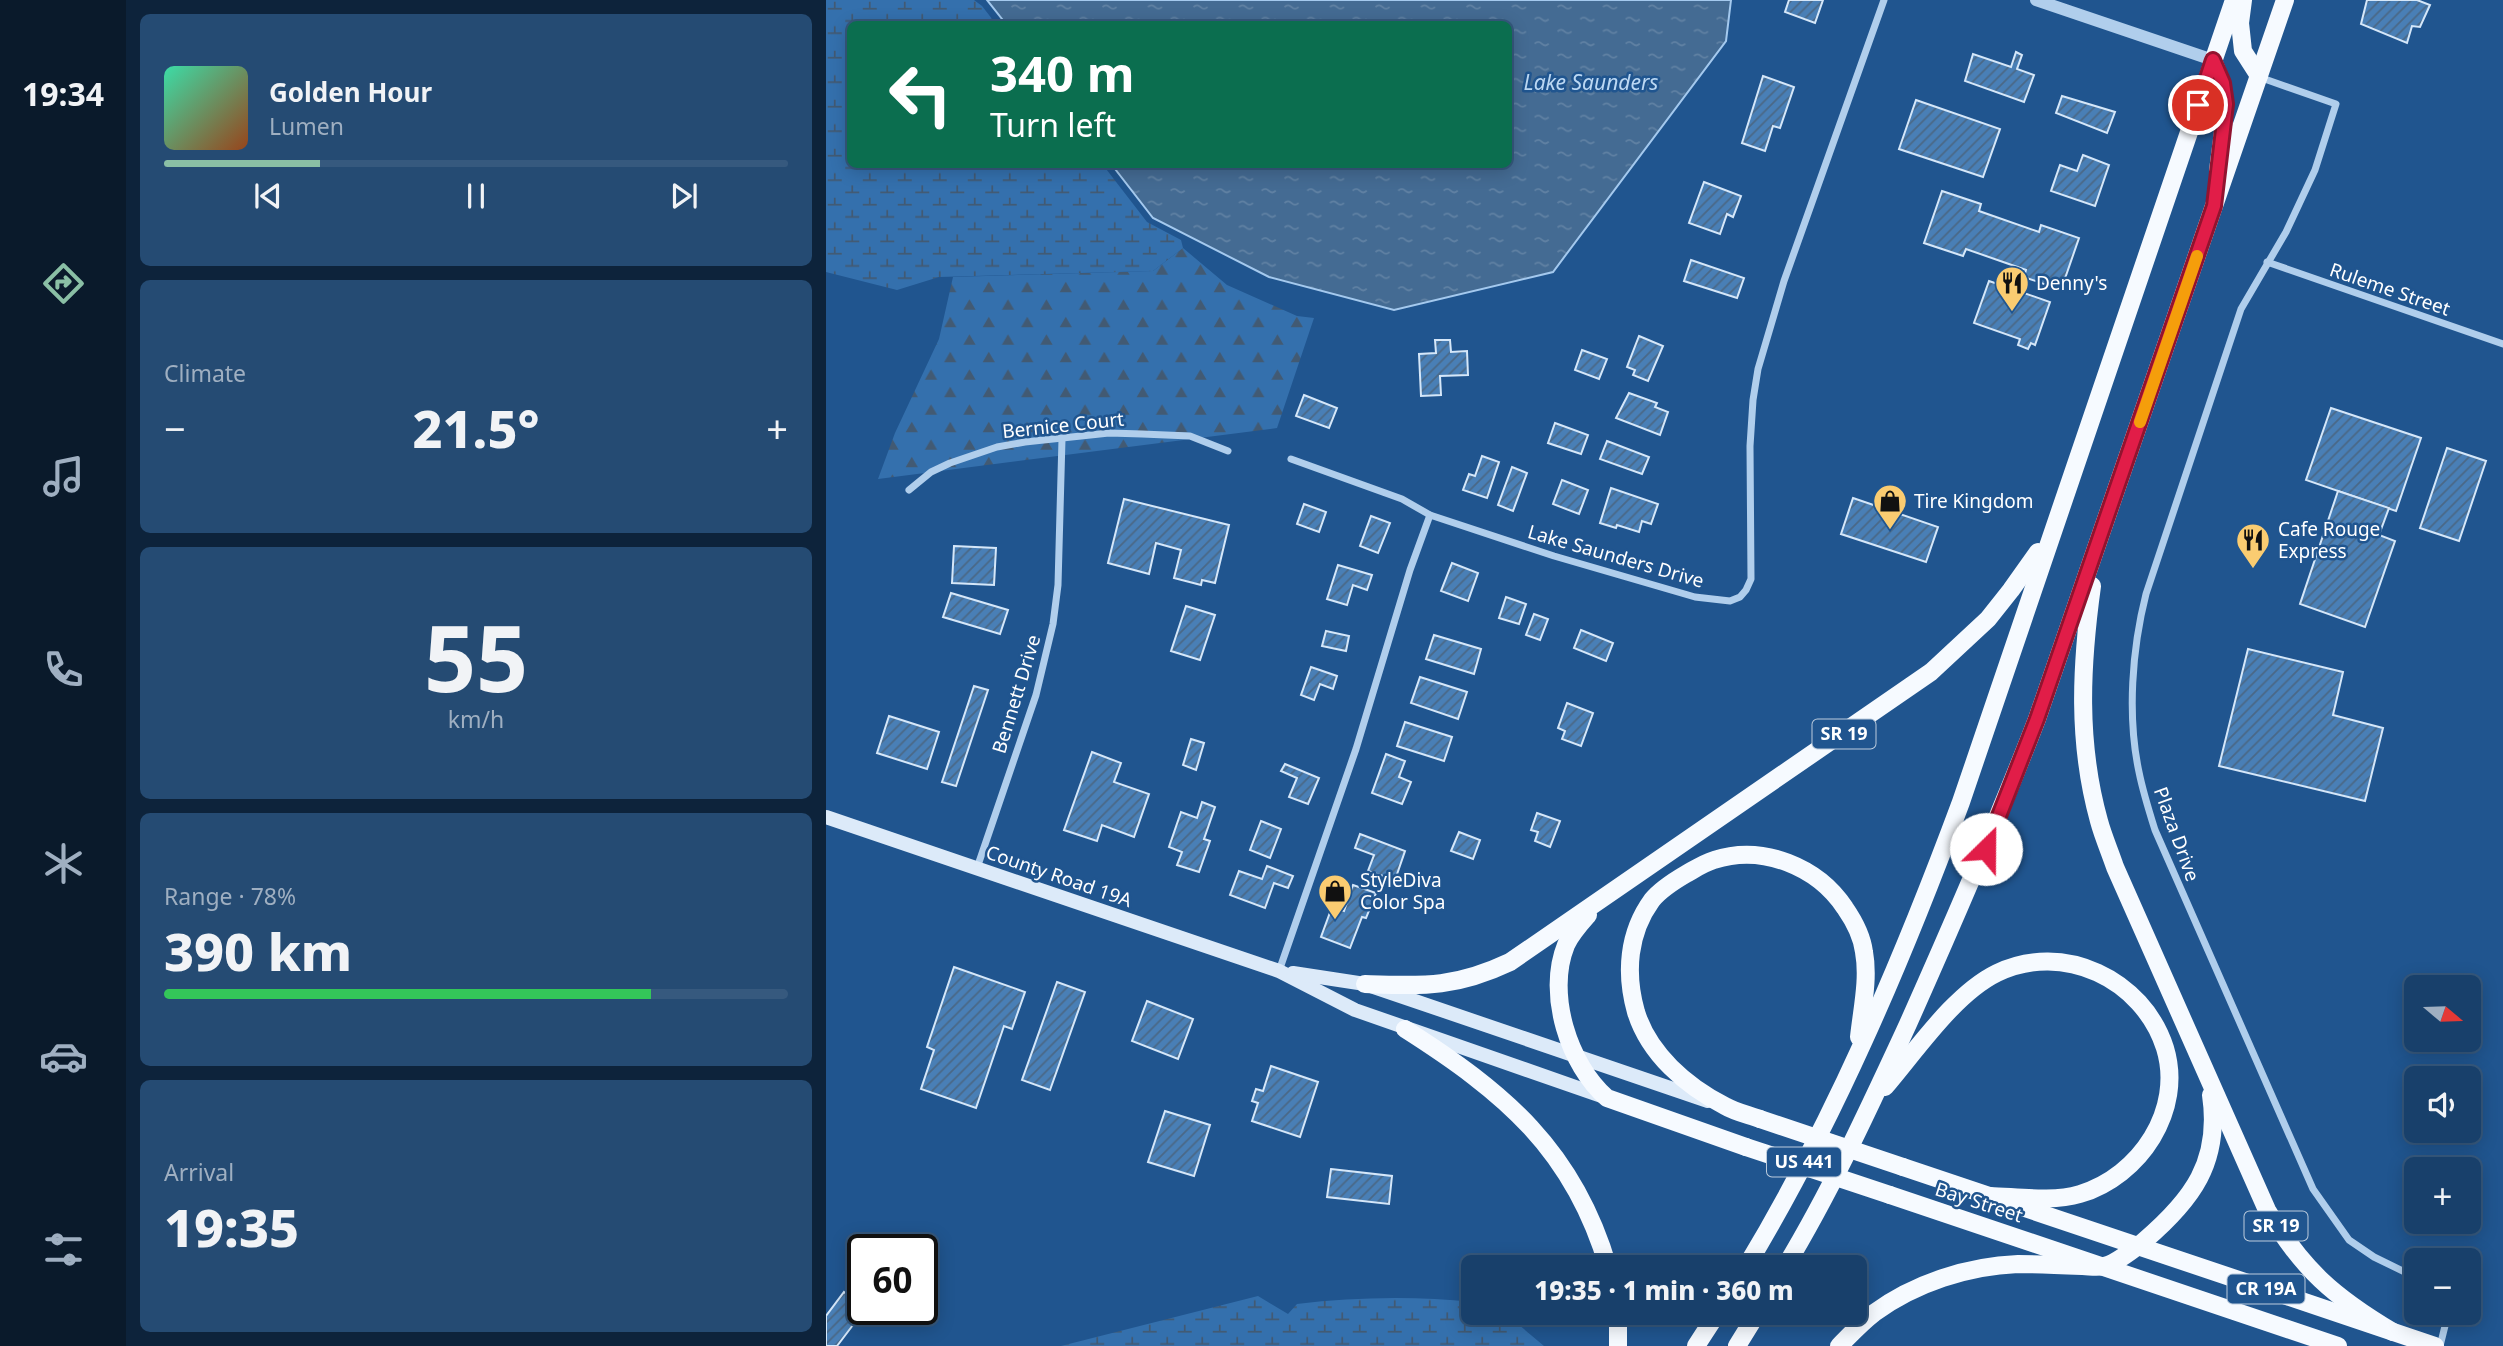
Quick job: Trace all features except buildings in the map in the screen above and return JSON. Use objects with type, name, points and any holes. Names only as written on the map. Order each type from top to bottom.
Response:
[{"type":"main road","name":"US 441","points":[[1753,1255],[1798,1173],[1856,1054],[1895,970],[1942,853],[2234,0]]},
{"type":"main road","points":[[2243,0],[2240,23],[2243,51],[2259,76]]},
{"type":"main road","name":"US 441","points":[[1792,1255],[1831,1186],[1872,1102],[1994,830],[2037,719],[2098,546],[2284,0]]},
{"type":"main road","points":[[2213,60],[2223,83],[2226,104],[2214,206]]},
{"type":"main road","name":"SR 19","points":[[1606,1098],[1583,1072],[1559,1003],[1560,965],[1566,944],[1577,927],[1602,899],[1931,672],[1975,634],[1988,619],[2051,531]]},
{"type":"main road","name":"SR 19","points":[[2098,546],[2085,642],[2082,684],[2084,732],[2099,823],[2115,867],[2267,1210],[2283,1237],[2321,1282],[2359,1312],[2393,1332]]},
{"type":"main road","name":"County Road 19A","points":[[826,817],[1279,971]]},
{"type":"main road","name":"Bay Street","points":[[1856,1054],[1866,965],[1860,935],[1840,901],[1817,878],[1786,861],[1727,857],[1706,863],[1678,878],[1652,900],[1633,939],[1629,968],[1631,993],[1648,1040],[1662,1060],[1726,1107],[2437,1346]]},
{"type":"main road","points":[[1365,984],[1424,986],[1454,983],[1489,972],[1510,961],[1602,899]]},
{"type":"main road","points":[[1872,1102],[1950,1011],[1994,974],[2010,967],[2053,961],[2074,964],[2101,974],[2130,992],[2159,1034],[2168,1067],[2163,1113],[2147,1147],[2118,1176],[2078,1194],[2057,1197],[1990,1196]]},
{"type":"main road","name":"CR 19A","points":[[1279,971],[1365,984],[1726,1107]]},
{"type":"main road","name":"CR 19A","points":[[1279,971],[1355,1010],[1606,1098]]},
{"type":"main road","points":[[1405,1029],[1486,1084],[1538,1134],[1575,1186],[1604,1255]]},
{"type":"main road","points":[[1839,1346],[1874,1314],[1896,1300],[1929,1283],[1958,1273],[2018,1264],[2105,1266],[2138,1246],[2184,1204],[2209,1154],[2213,1133],[2213,1109],[2209,1081]]},
{"type":"main road","name":"Bay Street","points":[[1606,1098],[2338,1346]]},
{"type":"main road","points":[[1618,1325],[1618,1346]]},
{"type":"main road","points":[[1696,1346],[1710,1325]]},
{"type":"main road","points":[[1737,1346],[1750,1325]]},
{"type":"street","name":"Lake Saunders Drive","points":[[1430,515],[1554,556],[1695,597],[1730,601],[1740,597],[1751,579],[1750,446],[1758,369],[1784,281],[1884,0]]},
{"type":"street","points":[[2036,0],[2213,60]]},
{"type":"street","name":"Plaza Drive","points":[[2259,76],[2336,104],[2315,170],[2286,232],[2241,309],[2143,606],[2138,626],[2133,695],[2138,771],[2155,830],[2313,1189],[2349,1240],[2374,1257],[2404,1272]]},
{"type":"street","name":"Ruleme Street","points":[[2267,262],[2503,344]]},
{"type":"street","name":"Bernice Court","points":[[909,489],[931,472],[950,463],[1005,446],[1109,433],[1190,436],[1228,451]]},
{"type":"street","name":"Bennett Drive","points":[[977,869],[1036,695],[1053,624],[1058,585],[1062,439]]},
{"type":"street","points":[[1279,971],[1356,748],[1410,570],[1430,515],[1402,499],[1291,459]]},
{"type":"street","points":[[2437,1346],[2445,1325]]},
{"type":"green space","points":[[826,0],[974,0],[994,21],[847,21],[847,168],[1105,168],[1147,222],[1181,240],[1183,248],[1153,271],[939,277],[897,290],[826,272]]},
{"type":"green space","points":[[1183,248],[1227,285],[1297,316],[1314,318],[1277,428],[878,479],[895,433],[939,339],[953,277],[1153,271]]},
{"type":"green space","points":[[1258,1296],[1288,1314],[1297,1304],[1341,1300],[1407,1298],[1461,1301],[1461,1325],[1519,1325],[1544,1346],[1061,1346]]},
{"type":"water","name":"Lake Saunders","points":[[987,0],[1731,0],[1726,41],[1553,272],[1394,310],[1269,277],[1153,218],[1114,168],[1512,168],[1512,21],[1004,21]]},
{"type":"slow traffic","points":[[2140,422],[2197,256]]},
{"type":"place","name":"Denny's","points":[[2012,313]]},
{"type":"place","name":"Tire Kingdom","points":[[1890,531]]},
{"type":"place","name":"Cafe Rouge Express","points":[[2253,570]]},
{"type":"place","name":"StyleDiva Color Spa","points":[[1335,921]]},
{"type":"route","points":[[1986,849],[2037,719],[2214,206],[2226,104],[2223,83],[2213,60],[2198,105]]}]
